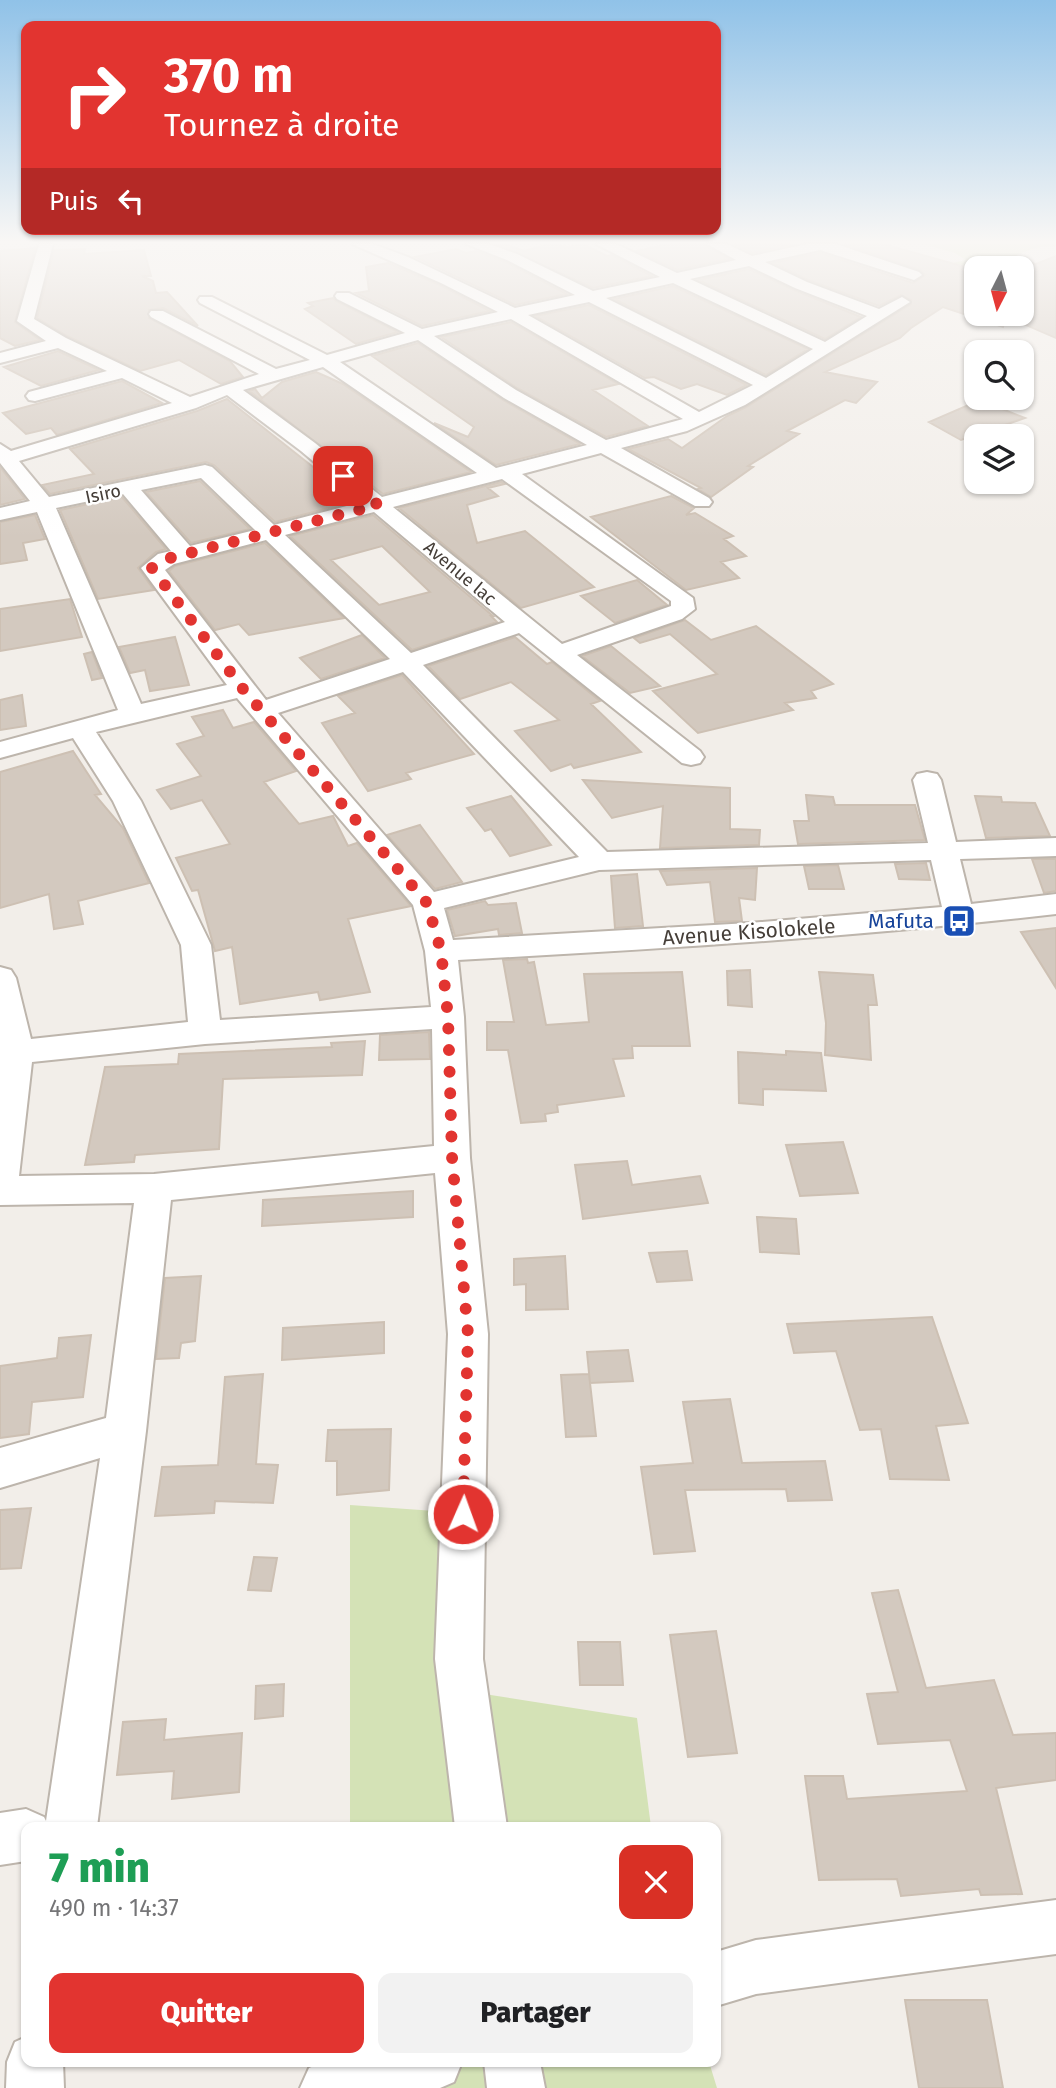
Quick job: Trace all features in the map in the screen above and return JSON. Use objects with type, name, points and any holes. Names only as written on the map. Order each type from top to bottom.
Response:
[{"type":"street","points":[[210,341],[274,375]]},
{"type":"street","points":[[288,341],[328,362],[682,598],[683,609],[674,614],[559,653]]},
{"type":"street","points":[[132,714],[45,506],[4,454],[189,404],[229,388],[396,341]]},
{"type":"street","points":[[431,341],[510,394],[702,502]]},
{"type":"street","points":[[559,341],[699,420]]},
{"type":"street","points":[[680,341],[767,385]]},
{"type":"street","points":[[810,341],[824,348]]},
{"type":"street","points":[[480,1822],[459,1659],[468,1334],[452,1157],[448,1017],[441,951],[427,903],[243,689],[152,568],[157,563],[186,554],[606,447],[699,420],[767,385],[835,341]]},
{"type":"street","points":[[0,358],[60,342],[189,404]]},
{"type":"street","points":[[35,396],[122,373]]},
{"type":"street","name":"Avenue lac","points":[[229,388],[308,447],[522,624],[691,757]]},
{"type":"street","name":"Isiro","points":[[0,514],[205,471],[268,533]]},
{"type":"street","points":[[128,488],[186,554]]},
{"type":"street","points":[[268,533],[407,662],[599,861]]},
{"type":"street","points":[[262,710],[522,624]]},
{"type":"street","points":[[0,750],[132,714],[243,689]]},
{"type":"street","points":[[80,728],[127,801],[197,946],[205,1032]]},
{"type":"street","points":[[927,780],[959,916]]},
{"type":"street","points":[[427,903],[599,861],[1056,848]]},
{"type":"street","name":"Avenue Kisolokele","points":[[441,951],[709,936],[959,916],[1056,904]]},
{"type":"street","points":[[0,978],[17,1052],[0,1179]]},
{"type":"street","points":[[17,1052],[205,1032],[448,1017]]},
{"type":"street","points":[[0,1191],[154,1188],[452,1157]]},
{"type":"street","points":[[72,1822],[125,1431],[154,1188]]},
{"type":"street","points":[[0,1468],[125,1431]]},
{"type":"street","points":[[0,1839],[21,1836]]},
{"type":"street","points":[[721,1977],[756,1966],[1056,1927]]},
{"type":"street","points":[[35,2067],[35,2088]]},
{"type":"street","points":[[329,2088],[414,2067]]},
{"type":"street","points":[[513,2067],[516,2088]]},
{"type":"green space","points":[[350,1505],[449,1512],[446,1688],[637,1718],[650,1822],[350,1822]]},
{"type":"green space","points":[[349,2067],[711,2067],[717,2088],[349,2088]]},
{"type":"building","points":[[6,341],[34,341],[15,346]]},
{"type":"building","points":[[78,341],[193,341],[230,361],[243,377],[221,384],[179,360],[140,371]]},
{"type":"building","points":[[448,341],[545,341],[618,384],[593,390],[648,426],[606,437],[517,388]]},
{"type":"building","points":[[580,341],[661,341],[747,385],[727,395],[697,384],[681,389],[654,377],[645,378]]},
{"type":"building","points":[[699,341],[792,341],[808,349],[766,375]]},
{"type":"building","points":[[851,341],[892,341],[825,372],[877,382],[856,403],[845,400],[787,431],[799,434],[748,466],[753,467],[711,497],[698,489],[701,488],[628,449],[668,439],[682,448],[727,416]]},
{"type":"building","points":[[418,343],[503,400],[580,444],[496,465],[434,423],[468,437],[474,427],[372,356]]},
{"type":"building","points":[[58,351],[99,370],[41,386],[4,367]]},
{"type":"building","points":[[316,372],[343,384],[471,472],[383,494],[249,391],[255,389],[262,398],[282,382]]},
{"type":"building","points":[[122,381],[162,403],[57,435],[51,428],[26,434],[3,413]]},
{"type":"building","points":[[227,399],[356,501],[275,522],[214,465],[206,462],[50,494],[42,485],[94,474],[70,449],[197,411]]},
{"type":"building","points":[[964,407],[964,410],[1005,410],[1025,418],[1008,424],[964,424],[964,439],[961,440],[929,422]]},
{"type":"building","points":[[0,467],[25,499],[0,505]]},
{"type":"building","points":[[200,481],[250,529],[191,543],[146,492]]},
{"type":"building","points":[[501,482],[505,484],[488,488],[498,496],[467,505],[477,543],[525,531],[594,587],[521,608],[399,508]]},
{"type":"building","points":[[671,496],[694,508],[686,515],[695,513],[733,536],[724,539],[746,556],[721,562],[739,578],[686,590],[591,517]]},
{"type":"building","points":[[122,497],[166,549],[156,552],[138,568],[154,590],[98,599],[60,510]]},
{"type":"building","points":[[35,515],[45,539],[23,543],[27,560],[0,564],[0,522]]},
{"type":"building","points":[[373,515],[497,622],[412,650],[290,536]],"holes":[[[382,546],[430,592],[379,605],[331,560]]]},
{"type":"building","points":[[265,543],[344,618],[249,635],[239,624],[215,630],[169,571],[175,566]]},
{"type":"building","points":[[637,580],[667,605],[615,623],[581,596]]},
{"type":"building","points":[[70,599],[82,637],[0,651],[0,609]]},
{"type":"building","points":[[685,620],[711,640],[756,626],[833,684],[811,691],[816,698],[785,703],[793,710],[698,733],[653,691],[717,674],[670,634],[640,643],[634,638]]},
{"type":"building","points":[[362,635],[385,658],[321,679],[300,658]]},
{"type":"building","points":[[175,637],[189,685],[150,691],[145,670],[130,673],[119,647]]},
{"type":"building","points":[[515,637],[547,664],[552,662],[600,701],[591,704],[641,752],[574,768],[571,764],[551,771],[515,731],[559,720],[511,682],[460,699],[428,666]]},
{"type":"building","points":[[611,646],[660,686],[630,693],[582,656]]},
{"type":"building","points":[[92,652],[102,678],[92,680],[84,654]]},
{"type":"building","points":[[402,675],[474,754],[406,773],[411,779],[368,791],[322,723],[355,713],[338,696]]},
{"type":"building","points":[[22,695],[26,726],[0,730],[0,700]]},
{"type":"building","points":[[223,710],[233,728],[254,722],[296,771],[264,782],[299,824],[333,816],[348,846],[357,843],[411,906],[348,919],[370,992],[320,1000],[318,992],[240,1004],[232,947],[215,951],[198,890],[192,891],[176,858],[230,844],[202,800],[171,809],[157,790],[201,776],[177,744],[204,736],[192,717]]},
{"type":"building","points":[[73,751],[101,794],[95,795],[123,828],[149,883],[78,901],[83,924],[54,929],[49,894],[0,908],[0,772]]},
{"type":"building","points":[[583,780],[730,788],[730,829],[760,830],[759,845],[660,848],[663,806],[612,818]]},
{"type":"building","points":[[806,795],[833,797],[835,805],[915,805],[925,840],[798,844],[794,821],[809,821]]},
{"type":"building","points":[[511,796],[551,845],[510,856],[491,829],[485,831],[467,808]]},
{"type":"building","points":[[975,796],[1001,797],[1002,802],[1035,803],[1050,836],[986,838]]},
{"type":"building","points":[[420,825],[462,882],[435,889],[387,835]]},
{"type":"building","points":[[1032,859],[1056,859],[1056,891],[1044,893]]},
{"type":"building","points":[[926,863],[930,880],[899,879],[895,864]]},
{"type":"building","points":[[838,865],[844,889],[809,889],[804,866]]},
{"type":"building","points":[[757,868],[755,900],[739,898],[742,921],[715,922],[710,882],[667,885],[660,871]]},
{"type":"building","points":[[637,874],[643,926],[615,928],[611,876]]},
{"type":"building","points":[[485,901],[488,905],[516,903],[522,933],[499,935],[498,929],[455,936],[447,910]]},
{"type":"building","points":[[1056,928],[1056,988],[1021,932]]},
{"type":"building","points":[[527,959],[528,963],[534,962],[546,1025],[589,1022],[584,974],[682,972],[690,1046],[632,1046],[633,1058],[613,1059],[624,1096],[557,1105],[558,1112],[545,1114],[546,1121],[521,1123],[508,1050],[487,1050],[487,1022],[514,1022],[503,960]]},
{"type":"building","points":[[750,970],[752,1007],[728,1005],[727,971]]},
{"type":"building","points":[[819,972],[873,975],[877,1005],[868,1005],[871,1060],[825,1055],[826,1023]]},
{"type":"building","points":[[429,1032],[430,1059],[379,1060],[380,1035]]},
{"type":"building","points":[[365,1041],[362,1075],[223,1079],[219,1149],[135,1155],[134,1162],[85,1165],[105,1067],[178,1064],[179,1054],[332,1047],[331,1043]]},
{"type":"building","points":[[786,1051],[821,1053],[826,1091],[763,1089],[763,1105],[739,1103],[738,1052],[786,1055]]},
{"type":"building","points":[[843,1142],[858,1193],[800,1196],[786,1145]]},
{"type":"building","points":[[627,1161],[632,1185],[700,1176],[708,1203],[583,1219],[575,1165]]},
{"type":"building","points":[[413,1191],[413,1217],[262,1226],[263,1200]]},
{"type":"building","points":[[757,1217],[796,1219],[799,1254],[760,1252]]},
{"type":"building","points":[[687,1251],[692,1280],[657,1282],[649,1253]]},
{"type":"building","points":[[565,1256],[568,1309],[526,1310],[526,1284],[514,1285],[514,1259]]},
{"type":"building","points":[[201,1276],[195,1341],[181,1343],[179,1358],[156,1359],[165,1278]]},
{"type":"building","points":[[932,1317],[968,1423],[936,1426],[949,1480],[890,1479],[881,1429],[860,1430],[836,1351],[794,1353],[787,1324]]},
{"type":"building","points":[[384,1322],[384,1353],[282,1360],[283,1328]]},
{"type":"building","points":[[91,1335],[83,1397],[32,1402],[29,1434],[0,1438],[0,1366],[57,1358],[59,1338]]},
{"type":"building","points":[[628,1350],[633,1381],[590,1383],[587,1352]]},
{"type":"building","points":[[263,1374],[256,1464],[278,1465],[273,1503],[215,1501],[214,1513],[155,1516],[162,1467],[218,1465],[225,1377]]},
{"type":"building","points":[[589,1374],[596,1436],[566,1437],[561,1375]]},
{"type":"building","points":[[730,1399],[742,1463],[825,1461],[832,1500],[788,1501],[786,1489],[685,1490],[695,1551],[654,1554],[641,1467],[693,1463],[683,1402]]},
{"type":"building","points":[[391,1429],[389,1490],[337,1495],[337,1461],[326,1461],[328,1430]]},
{"type":"building","points":[[31,1508],[21,1568],[0,1569],[0,1510]]},
{"type":"building","points":[[254,1557],[277,1558],[271,1591],[248,1590]]},
{"type":"building","points":[[898,1590],[926,1688],[994,1680],[1013,1735],[1056,1733],[1056,1780],[996,1788],[1022,1894],[981,1895],[979,1889],[901,1896],[897,1879],[819,1880],[805,1776],[843,1776],[847,1799],[967,1791],[950,1740],[878,1744],[867,1694],[898,1692],[872,1593]]},
{"type":"building","points":[[716,1631],[737,1753],[688,1757],[670,1635]]},
{"type":"building","points":[[578,1642],[620,1642],[623,1685],[580,1685]]},
{"type":"building","points":[[284,1684],[283,1716],[255,1719],[256,1686]]},
{"type":"building","points":[[166,1719],[164,1740],[242,1733],[239,1792],[172,1799],[174,1771],[117,1775],[123,1722]]},
{"type":"building","points":[[905,2000],[987,2000],[1003,2088],[919,2088]]},
{"type":"place","name":"Mafuta","points":[[959,921]]},
{"type":"route","points":[[343,476],[378,505],[166,559],[152,568],[243,689],[427,903],[441,951],[448,1017],[452,1157],[468,1334],[463,1514]]}]
